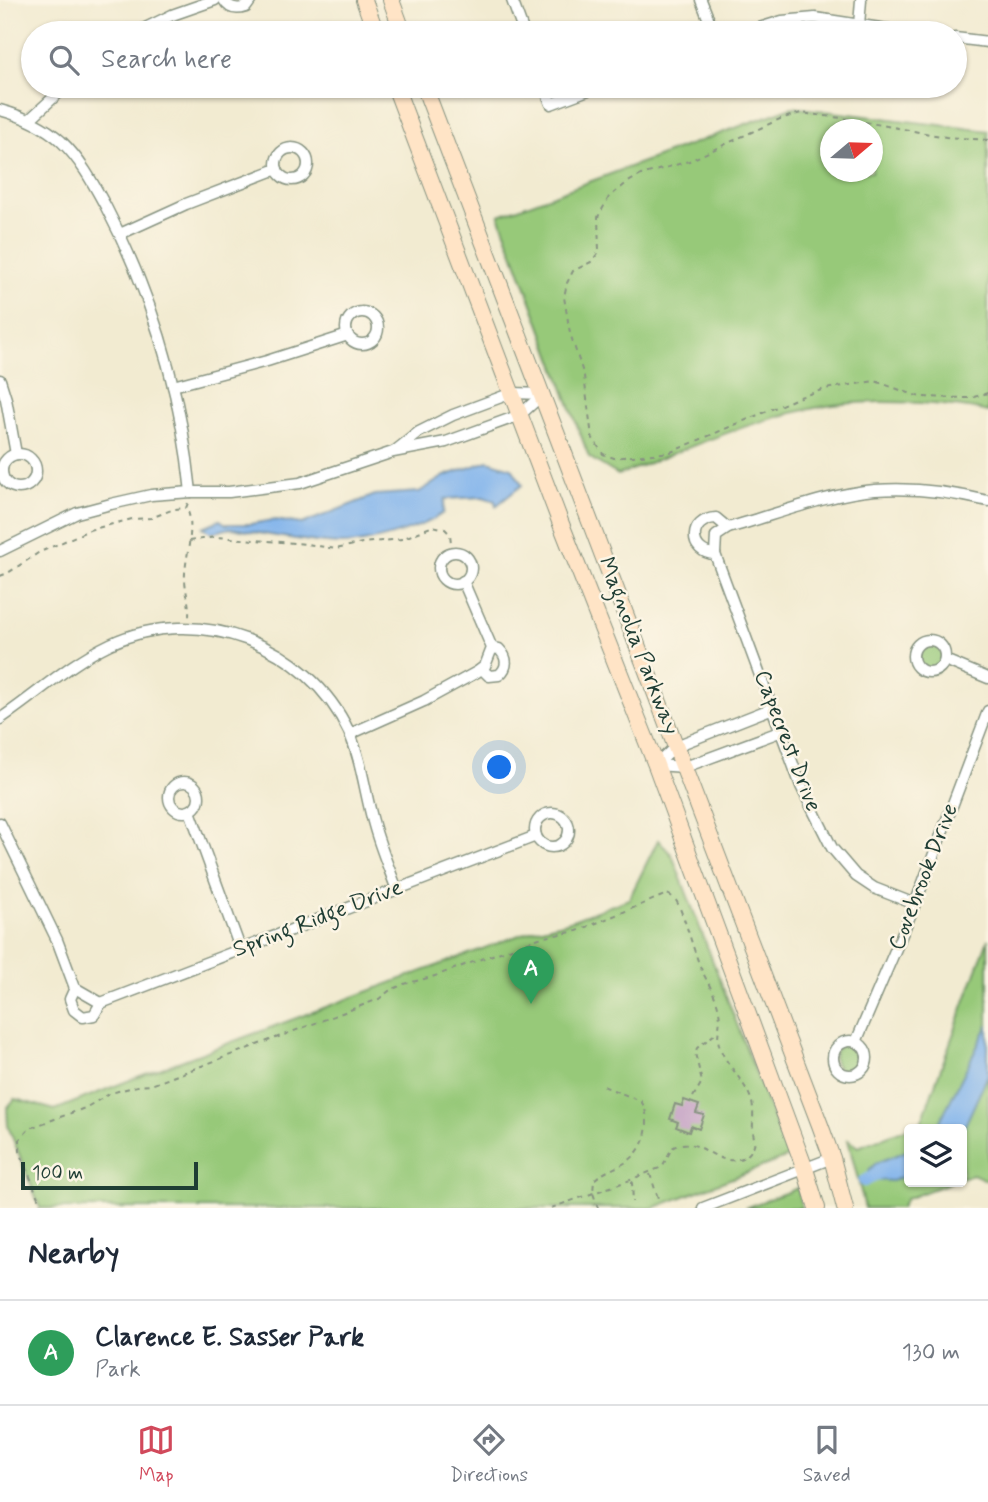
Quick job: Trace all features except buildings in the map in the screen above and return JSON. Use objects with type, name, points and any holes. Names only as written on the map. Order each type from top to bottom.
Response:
[{"type":"main road","points":[[364,0],[372,21]]},
{"type":"main road","points":[[391,0],[399,21]]},
{"type":"main road","name":"Magnolia Parkway","points":[[399,98],[656,765],[817,1208]]},
{"type":"main road","name":"Magnolia Parkway","points":[[428,98],[832,1158],[845,1208]]},
{"type":"main road","points":[[408,121],[433,111]]},
{"type":"street","points":[[160,21],[215,0]]},
{"type":"street","points":[[224,0],[235,9],[246,7],[251,0]]},
{"type":"street","points":[[512,0],[520,21]]},
{"type":"street","points":[[701,0],[709,21]]},
{"type":"street","points":[[859,21],[861,0]]},
{"type":"street","points":[[785,21],[795,18],[834,21]]},
{"type":"street","points":[[967,39],[988,42]]},
{"type":"street","points":[[29,120],[53,98]]},
{"type":"street","points":[[549,98],[551,104],[567,98]]},
{"type":"street","points":[[0,110],[29,120],[61,142],[85,168],[120,234],[161,343],[173,386],[191,492]]},
{"type":"street","points":[[120,234],[197,199],[277,169]]},
{"type":"street","points":[[173,386],[267,361],[348,335]]},
{"type":"street","points":[[0,380],[16,454]]},
{"type":"street","points":[[393,452],[419,432],[453,415],[512,393],[543,394]]},
{"type":"street","points":[[0,551],[77,513],[151,495],[229,492],[300,483],[393,452],[446,442],[520,415],[543,394]]},
{"type":"street","points":[[716,554],[708,554],[696,544],[696,528],[701,522],[716,518],[728,528],[872,490],[929,490],[988,501]]},
{"type":"street","name":"Capecrest Drive","points":[[728,528],[716,536],[716,554],[802,786],[832,848],[844,864],[874,888],[915,904]]},
{"type":"street","points":[[452,552],[462,554],[468,560],[470,569],[463,581],[453,583],[441,575],[440,561],[452,552]]},
{"type":"street","points":[[350,734],[424,701],[482,669],[492,648],[463,581]]},
{"type":"street","points":[[0,719],[76,663],[111,643],[163,629],[188,628],[237,636],[285,657],[308,675],[329,697],[350,734],[374,827],[397,890]]},
{"type":"street","points":[[482,669],[489,676],[499,675],[506,666],[503,653],[492,648]]},
{"type":"street","points":[[945,660],[988,678]]},
{"type":"street","points":[[656,765],[676,746],[773,708]]},
{"type":"street","name":"Covebrook Drive","points":[[856,1042],[915,904],[988,711]]},
{"type":"street","points":[[656,765],[685,767],[782,731]]},
{"type":"street","points":[[190,811],[240,948]]},
{"type":"street","points":[[0,823],[57,940],[75,988],[101,1003]]},
{"type":"street","name":"Spring Ridge Drive","points":[[75,988],[70,999],[74,1010],[83,1017],[94,1015],[101,1003],[536,836]]},
{"type":"street","points":[[703,1208],[832,1158]]},
{"type":"path","points":[[988,140],[946,137],[801,113],[780,119],[689,161],[628,181],[609,197],[603,206],[598,217],[599,252],[591,262],[573,271],[564,297],[570,333],[584,376],[592,437],[603,454],[614,458],[671,452],[825,389],[875,381],[920,397],[971,398],[988,393]]},
{"type":"path","points":[[188,628],[190,613],[185,575],[190,519],[186,508],[191,492]]},
{"type":"path","points":[[0,576],[38,553],[89,530],[186,508]]},
{"type":"path","points":[[189,541],[216,537],[336,549],[362,542],[402,539],[439,526],[450,534],[452,552]]},
{"type":"path","points":[[42,1208],[20,1151],[20,1139],[30,1128],[85,1108],[111,1093],[151,1085],[379,999],[404,984],[432,977],[539,938],[577,931],[663,893],[671,895],[677,901],[700,966],[719,1009],[720,1021],[716,1033],[721,1051],[751,1099],[754,1147],[747,1155],[723,1161],[692,1144],[677,1145],[672,1147],[662,1167],[551,1208]]},
{"type":"path","points":[[693,1097],[702,1082],[696,1048],[716,1033]]},
{"type":"path","points":[[598,1208],[593,1193],[593,1184],[597,1177],[635,1155],[647,1129],[646,1111],[641,1101],[603,1086]]},
{"type":"path","points":[[649,1173],[658,1198]]},
{"type":"path","points":[[632,1202],[632,1183],[637,1177]]},
{"type":"green space","points":[[792,107],[988,131],[988,412],[919,403],[865,402],[833,405],[778,416],[618,475],[589,457],[499,215]]},
{"type":"green space","points":[[930,643],[941,647],[945,658],[941,669],[930,673],[919,669],[915,658],[919,647]]},
{"type":"green space","points":[[658,840],[672,855],[788,1157],[653,1208],[40,1208],[8,1126],[7,1108],[15,1099],[55,1110],[533,930],[567,922],[629,899]]},
{"type":"green space","points":[[988,939],[988,1181],[973,1174],[967,1176],[967,1124],[918,1124],[921,1123]]},
{"type":"green space","points":[[849,1043],[855,1044],[863,1052],[863,1064],[855,1072],[849,1073],[843,1072],[835,1064],[834,1058],[835,1052],[843,1044]]},
{"type":"green space","points":[[904,1129],[904,1187],[938,1187],[906,1199],[901,1208],[865,1208],[848,1140],[858,1147]]},
{"type":"green space","points":[[798,1188],[802,1208],[745,1208]]},
{"type":"water","points":[[488,461],[512,468],[522,485],[496,506],[495,501],[483,497],[445,499],[443,513],[433,519],[378,539],[339,544],[230,528],[212,533],[203,527],[220,520],[226,524],[274,520],[302,524],[375,495],[419,492],[445,476]]},
{"type":"water","points":[[988,1025],[988,1075],[966,1124],[938,1124]]},
{"type":"water","points":[[904,1152],[904,1176],[892,1181],[873,1180],[869,1170],[876,1163]]},
{"type":"waterway","points":[[864,1181],[904,1162]]},
{"type":"place","name":"Clarence E. Sasser Park","points":[[531,1004]]}]
